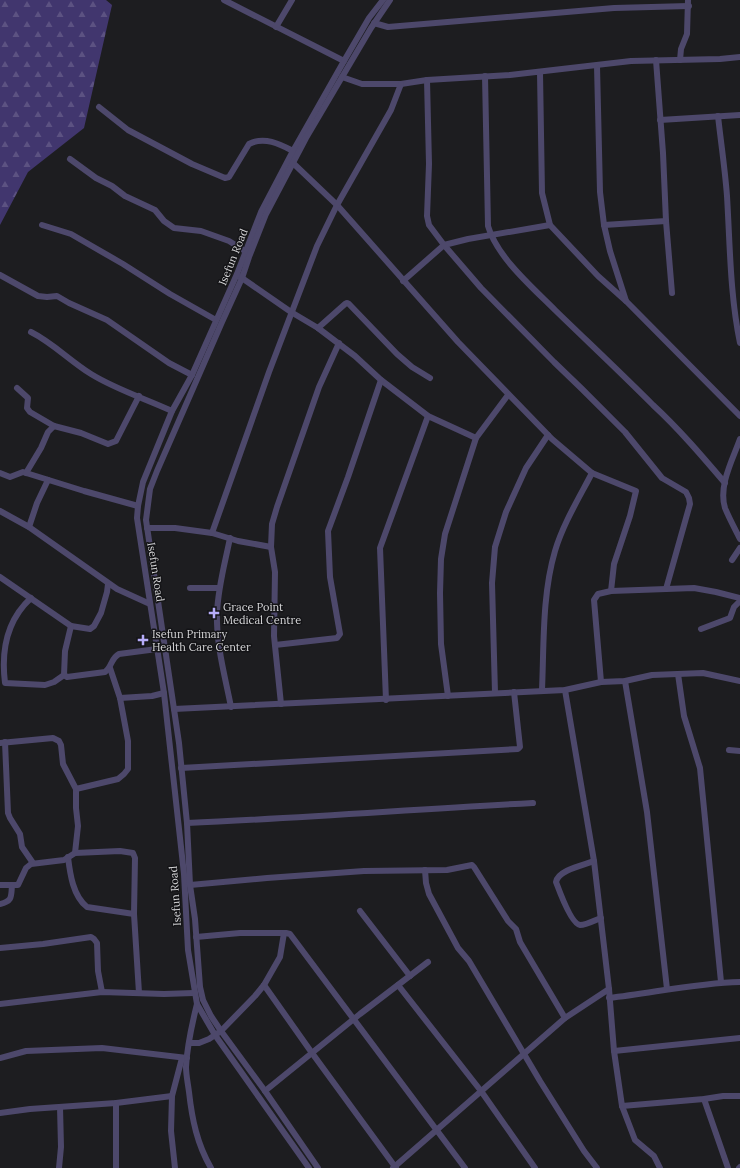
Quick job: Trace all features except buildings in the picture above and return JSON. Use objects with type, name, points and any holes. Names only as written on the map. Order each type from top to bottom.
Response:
[{"type":"street","points":[[224,0],[344,61]]},
{"type":"street","points":[[276,27],[292,0]]},
{"type":"street","name":"Isefun Road","points":[[318,1168],[265,1091],[218,1033],[203,1000],[200,987],[195,919],[190,885],[187,823],[181,768],[174,709],[147,528],[147,514],[150,490],[157,471],[222,322],[240,276],[245,251],[262,212],[293,151],[344,61],[369,18],[383,0]]},
{"type":"street","name":"Isefun Road","points":[[309,1168],[197,1004],[188,950],[185,880],[164,693],[137,518],[143,482],[172,411],[192,375],[216,320],[240,276],[266,214],[306,138],[374,23],[390,0]]},
{"type":"street","points":[[374,23],[388,27],[633,3],[689,3],[687,34],[681,49],[680,60]]},
{"type":"street","points":[[342,77],[362,84],[401,84],[427,80],[485,76],[510,76],[631,61],[680,60],[740,56]]},
{"type":"street","points":[[656,60],[672,293]]},
{"type":"street","points":[[597,66],[600,192],[604,225],[610,251],[626,301]]},
{"type":"street","points":[[540,72],[542,193],[550,225],[598,276],[626,301],[740,416]]},
{"type":"street","points":[[485,76],[488,226],[491,236],[509,262],[532,287],[655,406],[701,454],[725,483]]},
{"type":"street","points":[[427,80],[429,164],[427,216],[429,224],[444,245],[481,288],[625,432],[662,478],[686,492],[689,498],[690,504],[666,589]]},
{"type":"street","points":[[212,533],[291,312],[317,246],[337,205],[391,110],[401,84]]},
{"type":"street","points":[[99,107],[128,130],[192,164],[225,178],[228,177],[249,144],[253,142],[274,142],[293,151]]},
{"type":"street","points":[[660,120],[740,115]]},
{"type":"street","points":[[718,116],[727,194],[730,262],[740,343]]},
{"type":"street","points":[[70,159],[96,178],[112,186],[125,196],[155,210],[164,221],[174,228],[201,231],[229,241],[245,251]]},
{"type":"street","points":[[293,163],[337,205],[458,342],[548,435],[592,473],[636,491],[630,516],[614,564],[611,591]]},
{"type":"street","points":[[604,225],[666,221]]},
{"type":"street","points":[[42,225],[71,234],[216,320]]},
{"type":"street","points":[[403,281],[444,245],[468,239],[550,225]]},
{"type":"street","points":[[0,275],[38,296],[57,296],[69,304],[107,320],[169,363],[192,375]]},
{"type":"street","points":[[240,276],[291,312],[318,328],[339,343],[381,380],[428,416],[476,438]]},
{"type":"street","points":[[318,328],[344,304],[349,304],[396,354],[412,367],[430,378]]},
{"type":"street","points":[[31,332],[45,339],[91,374],[172,411]]},
{"type":"street","points":[[281,704],[275,644],[275,572],[271,547],[272,524],[319,387],[339,343]]},
{"type":"street","points":[[275,644],[339,637],[340,634],[330,577],[328,531],[381,380]]},
{"type":"street","points":[[17,388],[28,398],[27,408],[30,412],[54,426],[81,433],[108,444],[114,443],[139,396]]},
{"type":"street","points":[[448,696],[440,644],[441,559],[445,534],[476,438],[508,395]]},
{"type":"street","points":[[386,700],[380,548],[428,416]]},
{"type":"street","points":[[26,473],[41,448],[48,432],[54,426]]},
{"type":"street","points":[[495,693],[492,583],[495,547],[506,512],[526,468],[548,435]]},
{"type":"street","points":[[740,439],[725,483],[723,500],[725,509],[740,539]]},
{"type":"street","points":[[0,473],[10,478],[23,472],[138,506]]},
{"type":"street","points":[[542,690],[548,578],[556,549],[568,519],[592,473]]},
{"type":"street","points":[[29,527],[37,502],[48,480]]},
{"type":"street","points":[[0,511],[29,527],[117,590],[150,604]]},
{"type":"street","points":[[147,528],[176,528],[212,533],[238,541],[271,547]]},
{"type":"street","points":[[230,538],[219,588],[217,614],[218,643],[231,707]]},
{"type":"street","points":[[732,560],[740,548]]},
{"type":"street","points":[[0,577],[71,626],[90,629],[94,626],[101,613],[108,584]]},
{"type":"street","points":[[190,588],[219,588]]},
{"type":"street","points":[[601,682],[594,600],[598,594],[611,591],[694,588],[716,592],[740,600],[734,607],[730,618],[701,629]]},
{"type":"street","points":[[107,592],[117,590]]},
{"type":"street","points":[[32,598],[15,616],[7,636],[2,671],[5,683],[46,685],[54,682],[64,675]]},
{"type":"street","points":[[64,675],[65,651],[71,626]]},
{"type":"street","points":[[0,635],[7,636]]},
{"type":"street","points":[[64,675],[67,677],[102,673],[110,668],[113,660],[119,654],[157,648]]},
{"type":"street","points":[[76,789],[118,779],[128,769],[128,741],[120,698],[110,668]]},
{"type":"street","points":[[678,674],[684,716],[700,768],[721,982]]},
{"type":"street","points":[[174,709],[386,700],[542,690],[565,690],[601,682],[625,680],[652,675],[703,674],[740,681]]},
{"type":"street","points":[[625,680],[647,812],[668,990]]},
{"type":"street","points":[[565,690],[594,861],[609,990],[614,1051],[622,1106],[635,1140],[654,1156],[660,1168]]},
{"type":"street","points":[[181,768],[518,749],[520,746],[514,692]]},
{"type":"street","points":[[120,698],[152,696],[164,693]]},
{"type":"street","points":[[33,863],[22,847],[20,834],[10,818],[3,783],[2,742],[52,738],[59,740],[63,764],[76,789],[78,826],[76,853]]},
{"type":"street","points":[[730,750],[740,750]]},
{"type":"street","points":[[187,823],[533,803]]},
{"type":"street","points":[[0,885],[18,885],[26,868],[33,863],[64,860],[76,853],[120,851],[133,853],[135,858],[134,914],[138,993]]},
{"type":"street","points":[[68,857],[70,876],[82,903],[87,907],[134,914]]},
{"type":"street","points":[[594,861],[568,870],[558,876],[556,882],[571,917],[576,924],[584,924],[601,918]]},
{"type":"street","points":[[190,885],[364,871],[446,870],[469,865],[474,866],[508,921],[516,929],[520,942],[565,1018]]},
{"type":"street","points":[[425,870],[429,894],[458,948],[469,961],[584,1151],[597,1168]]},
{"type":"street","points":[[0,904],[7,902],[10,899],[12,885]]},
{"type":"street","points":[[360,911],[410,976]]},
{"type":"street","points":[[196,937],[240,933],[290,934],[465,1168]]},
{"type":"street","points":[[189,1043],[199,1043],[210,1039],[218,1033],[264,985],[280,957],[284,933]]},
{"type":"street","points":[[0,948],[91,937],[97,943],[98,971],[102,992]]},
{"type":"street","points":[[265,1091],[354,1019],[428,962]]},
{"type":"street","points":[[609,998],[721,982],[740,982]]},
{"type":"street","points":[[264,985],[395,1168],[565,1018],[609,990]]},
{"type":"street","points":[[398,985],[481,1091],[535,1168]]},
{"type":"street","points":[[0,1004],[102,992],[164,994],[194,992]]},
{"type":"street","points":[[175,1168],[171,1131],[172,1096],[185,1058],[197,1004]]},
{"type":"street","points":[[614,1051],[740,1038]]},
{"type":"street","points":[[0,1058],[26,1051],[102,1048],[185,1058]]},
{"type":"street","points":[[185,1058],[191,1114],[203,1154],[211,1168]]},
{"type":"street","points":[[0,1113],[116,1103],[172,1096]]},
{"type":"street","points":[[622,1106],[723,1096],[740,1096]]},
{"type":"street","points":[[704,1099],[728,1168]]},
{"type":"street","points":[[116,1103],[116,1168]]},
{"type":"street","points":[[59,1168],[61,1148],[60,1107]]},
{"type":"green space","points":[[0,0],[106,0],[112,5],[84,128],[28,172],[0,225]]},
{"type":"place","name":"Grace Point Medical Centre","points":[[214,613]]},
{"type":"place","name":"Isefun Primary Health Care Center","points":[[143,640]]}]
